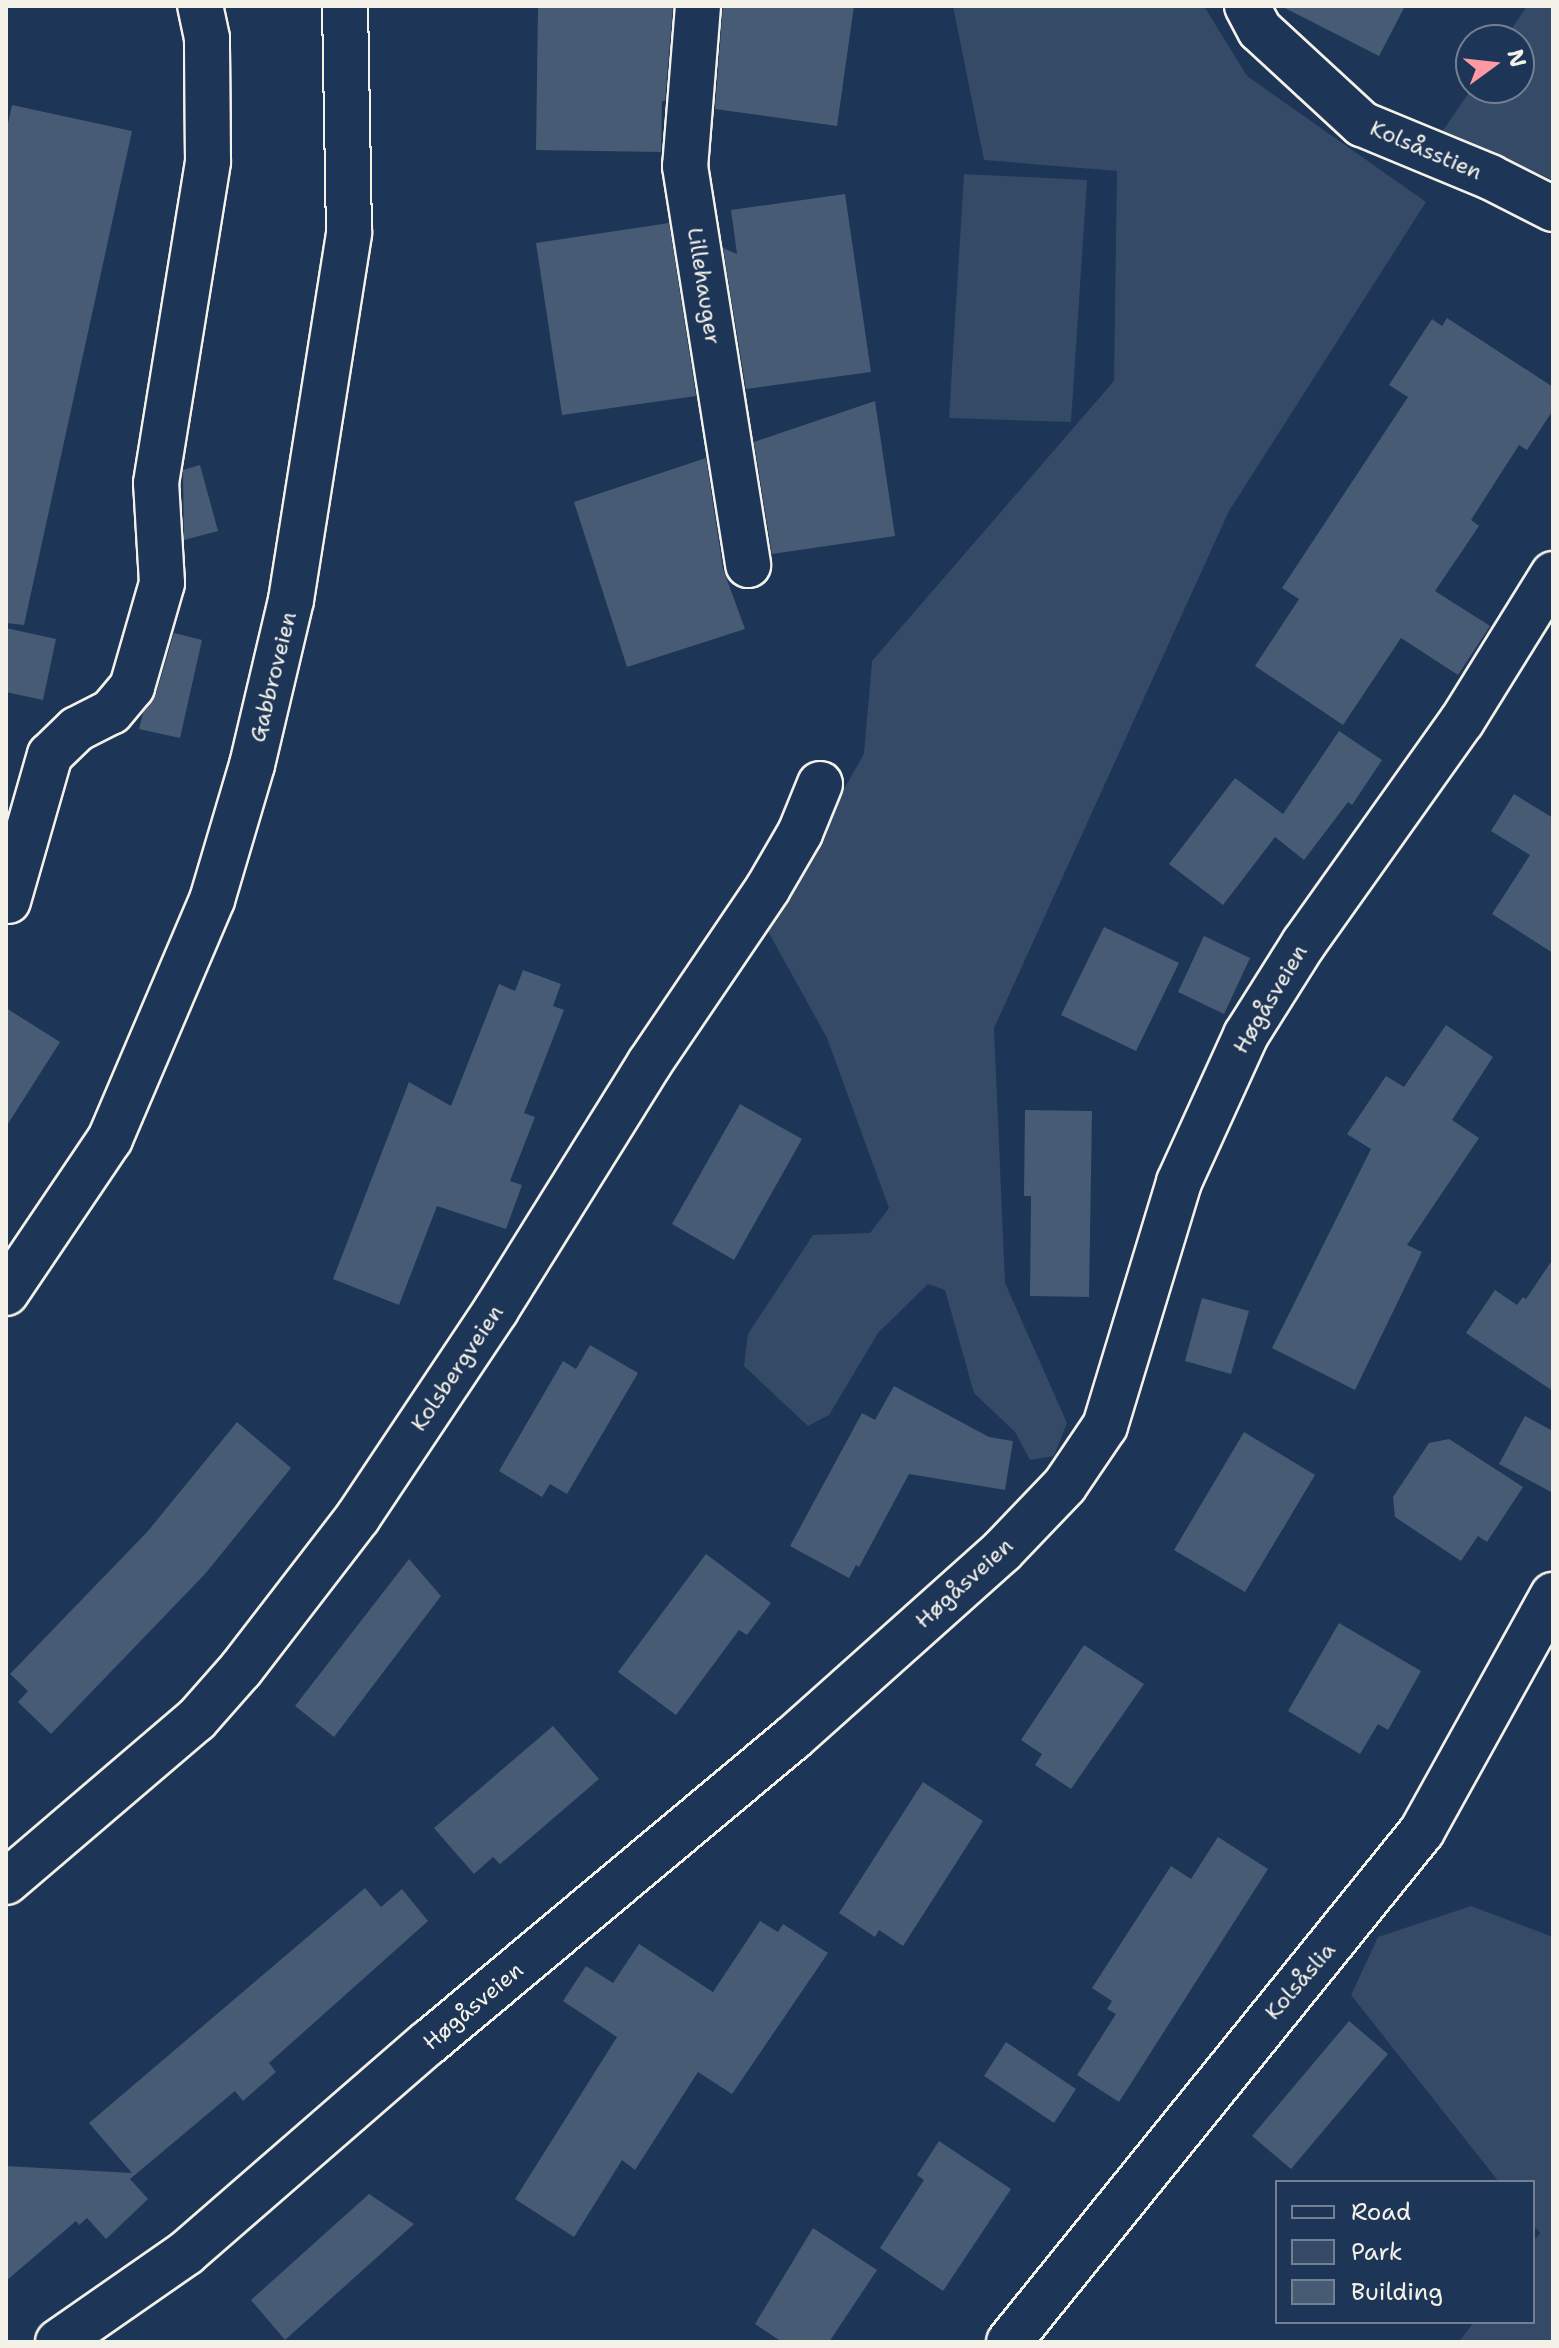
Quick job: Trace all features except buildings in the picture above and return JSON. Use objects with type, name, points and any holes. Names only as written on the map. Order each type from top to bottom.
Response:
[{"type":"street","points":[[8,901],[50,755],[77,729],[111,712],[132,687],[162,583],[156,483],[208,161],[207,38],[200,6]]},
{"type":"street","name":"Gabbroveien","points":[[6,1293],[110,1139],[212,900],[252,765],[291,600],[349,233],[345,6]]},
{"type":"street","name":"Lillehauger","points":[[698,6],[685,166],[748,565]]},
{"type":"street","name":"Kolsåsstien","points":[[1247,6],[1260,30],[1362,124],[1490,177],[1553,209]]},
{"type":"street","name":"Høgåsveien","points":[[58,2342],[197,2244],[428,2043],[793,1738],[1002,1551],[1065,1485],[1105,1426],[1179,1182],[1246,1035],[1304,943],[1462,721],[1553,574]]},
{"type":"street","name":"Kolsbergveien","points":[[6,1882],[196,1720],[241,1669],[358,1517],[496,1310],[649,1064],[768,888],[800,833],[820,784]]},
{"type":"street","name":"Kolsåslia","points":[[1009,2342],[1422,1831],[1553,1595]]},
{"type":"green space","points":[[953,6],[1204,6],[1247,76],[1426,202],[1229,511],[994,1028],[1005,1283],[1067,1423],[1054,1456],[1030,1460],[1015,1432],[974,1393],[945,1290],[928,1284],[878,1333],[829,1415],[808,1426],[744,1366],[748,1334],[813,1235],[870,1233],[889,1208],[827,1038],[765,926],[864,754],[872,661],[1114,381],[1117,171],[984,160]]},
{"type":"green space","points":[[1527,6],[1553,6],[1553,180],[1442,132],[1461,104],[1535,104],[1535,24],[1515,24]]},
{"type":"green space","points":[[964,174],[1087,180],[1071,422],[949,418]]},
{"type":"green space","points":[[1471,1906],[1553,1937],[1553,2342],[1459,2342],[1472,2324],[1535,2324],[1535,2239],[1540,2233],[1535,2227],[1535,2180],[1497,2180],[1351,1995],[1378,1937]]}]
